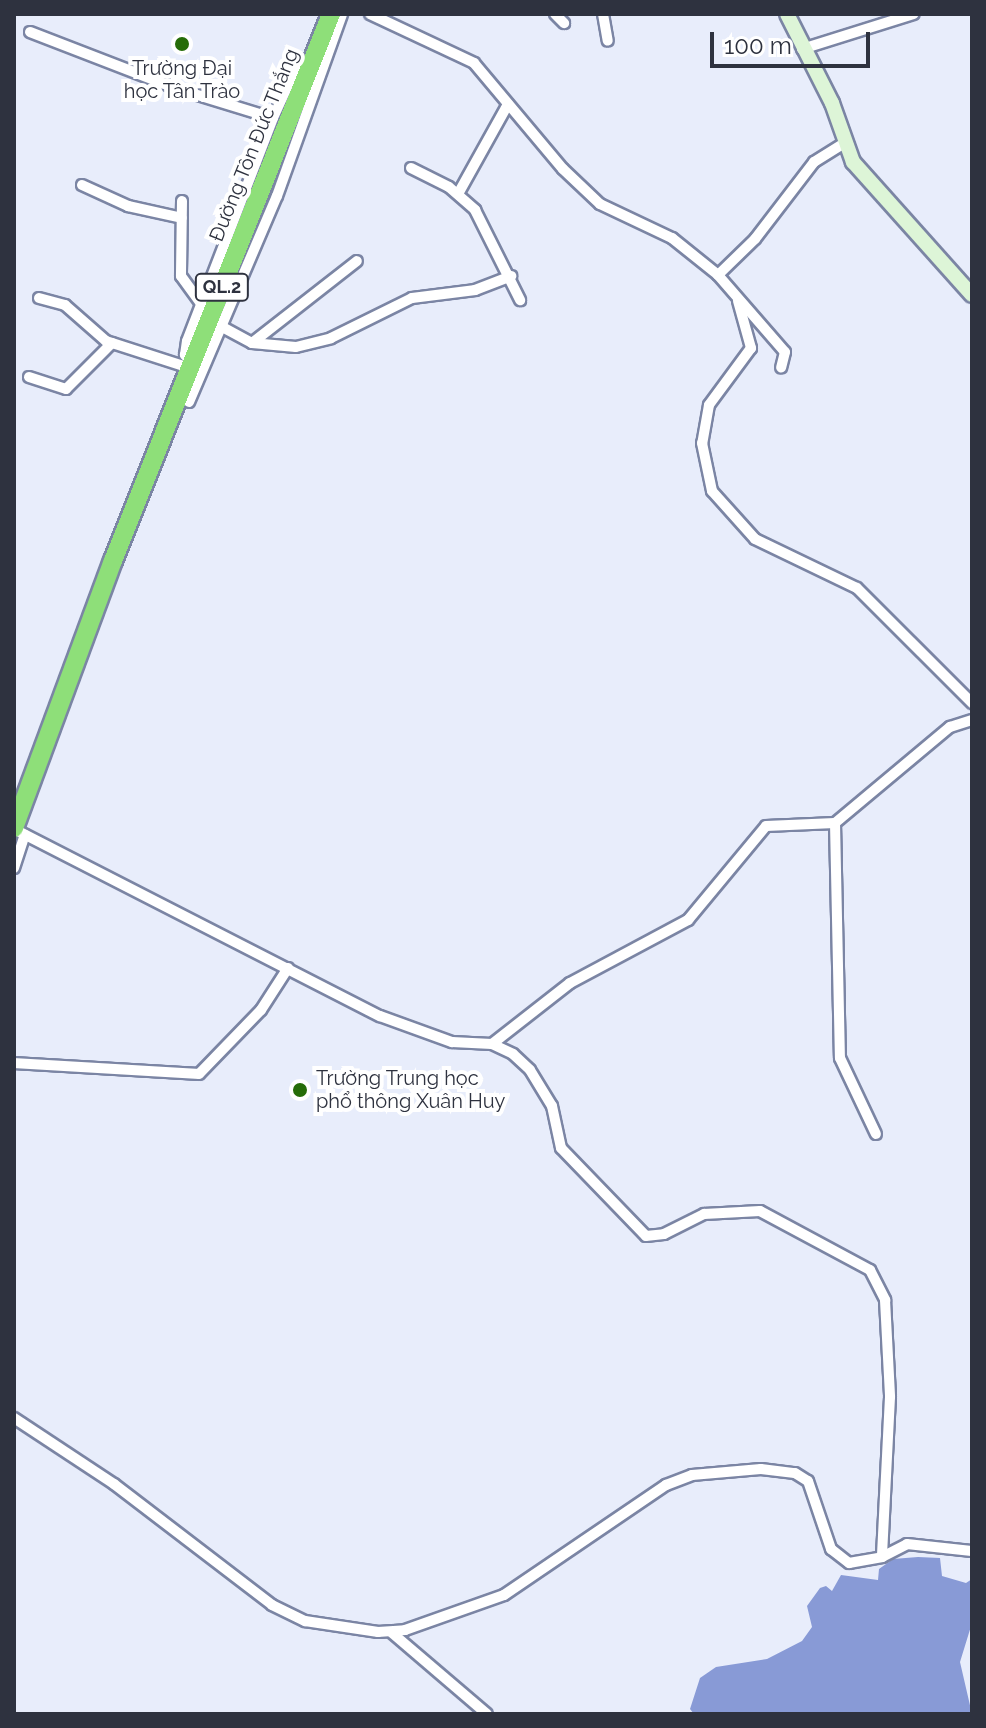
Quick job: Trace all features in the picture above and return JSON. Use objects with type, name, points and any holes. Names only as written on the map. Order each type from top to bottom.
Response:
[{"type":"highway","name":"Đường Tôn Đức Thắng","points":[[18,831],[101,592],[209,316],[314,68],[331,14]]},
{"type":"street","points":[[209,316],[262,219],[314,68],[342,14]]},
{"type":"street","points":[[370,14],[474,63],[563,169],[600,204],[672,238],[718,275],[785,352],[781,368]]},
{"type":"street","points":[[555,14],[564,23]]},
{"type":"street","points":[[603,14],[608,41]]},
{"type":"street","points":[[787,14],[802,49],[832,103],[843,144],[861,172],[972,295]]},
{"type":"street","points":[[802,49],[914,14]]},
{"type":"street","points":[[30,32],[178,89],[273,118]]},
{"type":"street","points":[[189,402],[209,316],[241,209],[273,118],[297,65],[314,68]]},
{"type":"street","points":[[458,194],[508,104]]},
{"type":"street","points":[[718,275],[755,239],[814,162],[843,144]]},
{"type":"street","points":[[411,168],[458,194],[483,220],[520,300]]},
{"type":"street","points":[[82,185],[128,206],[182,218]]},
{"type":"street","points":[[182,201],[181,276],[209,316],[252,343],[318,343],[412,298],[463,292],[511,276]]},
{"type":"street","points":[[252,343],[357,261]]},
{"type":"street","points":[[736,296],[751,348],[709,405],[703,426],[704,466],[712,491],[755,539],[857,588],[972,703]]},
{"type":"street","points":[[39,298],[65,305],[112,343],[191,366]]},
{"type":"street","points":[[29,377],[66,389],[112,343]]},
{"type":"street","points":[[492,1044],[570,983],[688,920],[766,826],[835,823],[950,727],[972,720]]},
{"type":"street","points":[[835,823],[840,1058],[876,1134]]},
{"type":"street","points":[[14,868],[18,831],[413,1029],[460,1044],[492,1044],[513,1054],[530,1070],[552,1106],[561,1148],[646,1236],[664,1234],[704,1214],[760,1211],[870,1270],[885,1300],[890,1397],[882,1557]]},
{"type":"street","points":[[14,1063],[199,1074],[261,1010],[288,968]]},
{"type":"street","points":[[14,1418],[114,1484],[288,1614],[391,1632],[504,1595],[666,1485],[692,1475],[761,1469],[795,1473],[808,1481],[831,1549],[840,1558],[860,1564],[907,1544],[972,1551]]},
{"type":"street","points":[[391,1632],[487,1714]]},
{"type":"water","points":[[940,1558],[942,1576],[966,1583],[972,1579],[972,1623],[960,1662],[972,1714],[694,1714],[690,1709],[700,1678],[716,1667],[767,1659],[802,1641],[812,1627],[807,1606],[820,1588],[826,1586],[832,1591],[841,1575],[878,1580],[879,1569],[893,1559]]},
{"type":"place","name":"Trường Đại học Tân Trào","points":[[182,44]]},
{"type":"place","name":"Trường Trung học phổ thông Xuân Huy","points":[[300,1090]]}]
